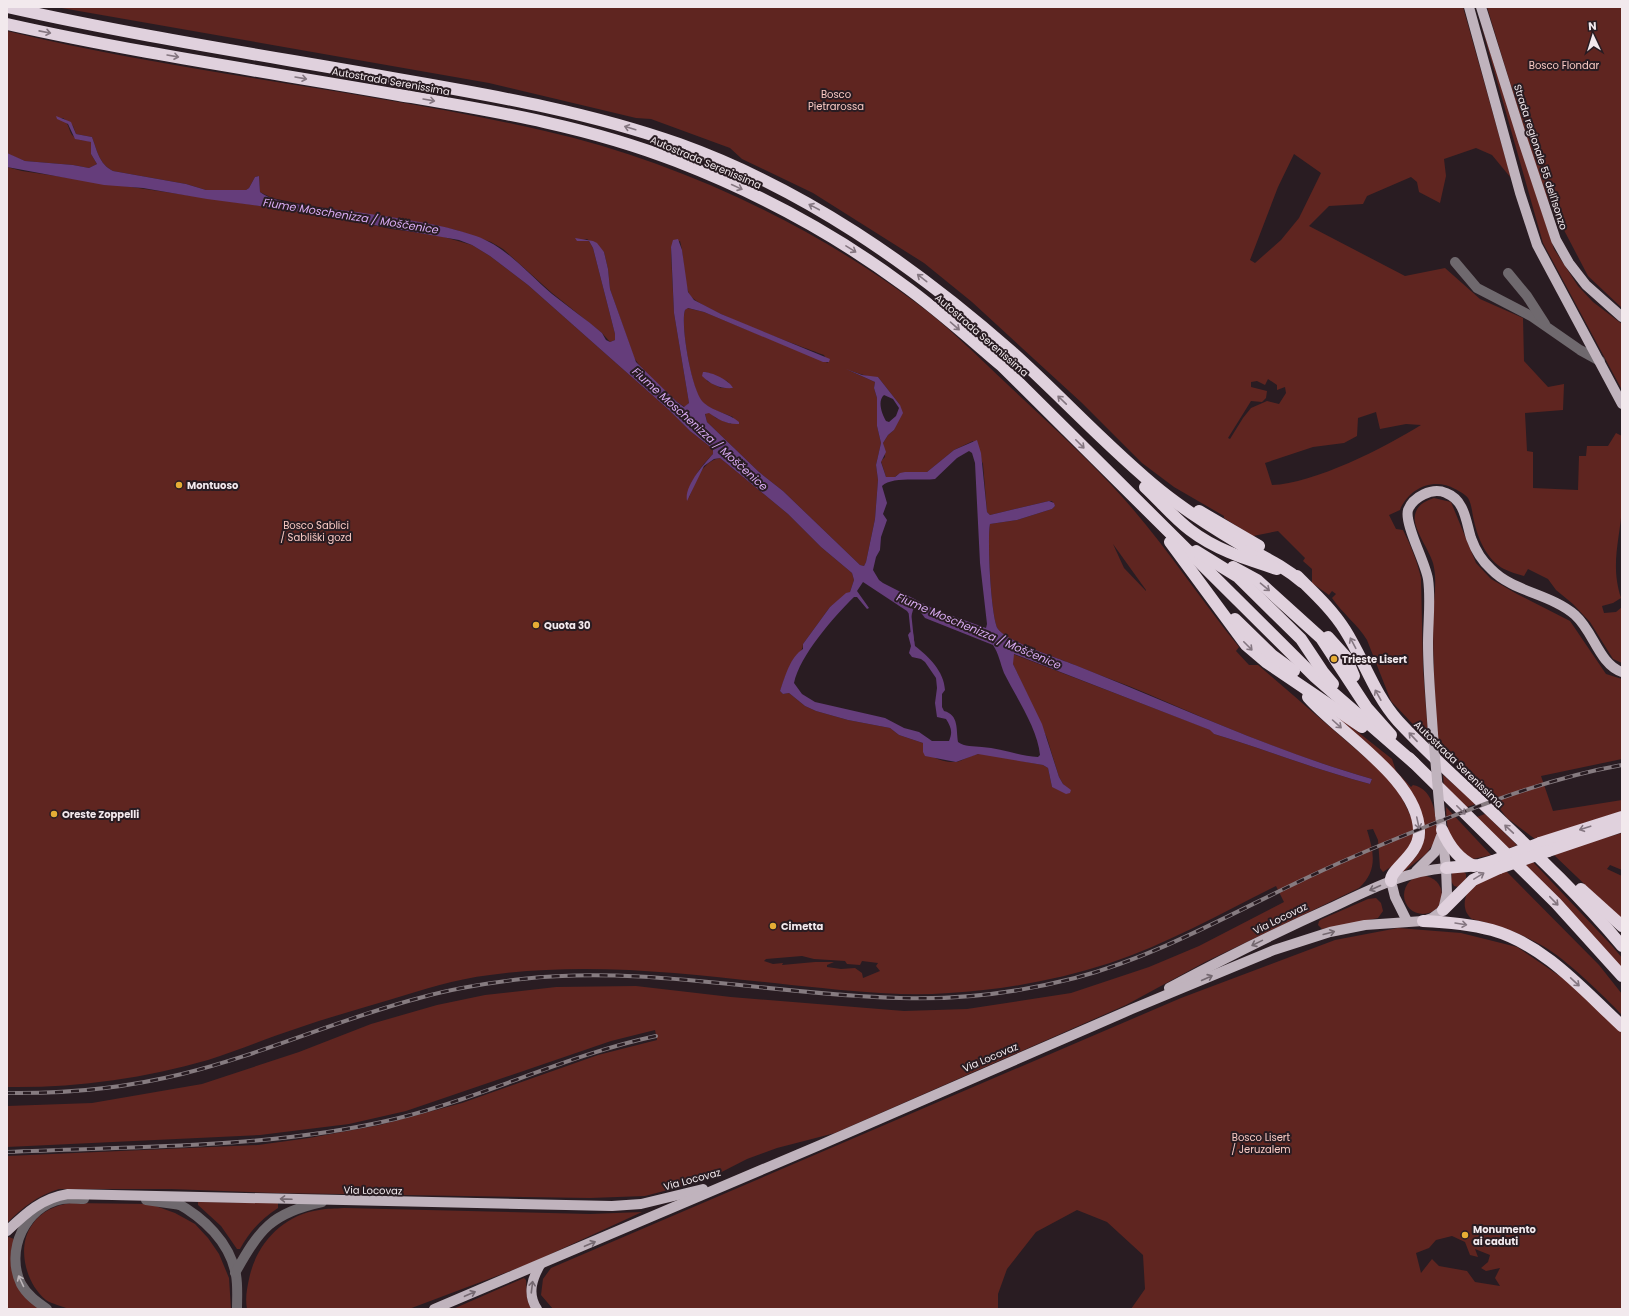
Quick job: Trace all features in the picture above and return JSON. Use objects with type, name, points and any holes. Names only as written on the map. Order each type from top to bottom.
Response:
[{"type":"highway","name":"Autostrada Serenissima","points":[[7,8],[130,32],[531,103],[606,121],[682,145],[773,185],[812,206],[901,262],[963,310],[1014,354],[1090,427],[1158,489],[1192,515],[1246,547],[1282,565],[1302,582],[1332,611],[1345,630],[1381,700],[1398,720],[1438,761],[1548,865],[1595,913],[1622,946]]},
{"type":"highway","name":"Autostrada Serenissima","points":[[7,24],[126,48],[488,110],[555,124],[635,146],[714,176],[766,200],[818,228],[902,283],[1002,366],[1150,514]]},
{"type":"highway","points":[[1150,514],[1195,548],[1245,572],[1257,580],[1321,638],[1367,708],[1414,763]]},
{"type":"highway","points":[[1150,514],[1236,620],[1272,655],[1311,700],[1386,769],[1409,799],[1418,821],[1419,837],[1414,850],[1393,873],[1391,881]]},
{"type":"highway","points":[[1150,514],[1246,645],[1266,662],[1414,763]]},
{"type":"highway","points":[[1150,514],[1316,677],[1414,763]]},
{"type":"highway","points":[[1150,514],[1186,544],[1238,577],[1301,638],[1323,672],[1352,706],[1414,763],[1556,903],[1622,976]]},
{"type":"highway","points":[[1272,655],[1414,763]]},
{"type":"highway","points":[[1446,868],[1496,864],[1622,817]]},
{"type":"highway","points":[[1544,847],[1622,826]]},
{"type":"highway","points":[[1442,830],[1452,849],[1466,862],[1474,866]]},
{"type":"highway","points":[[1443,910],[1473,880],[1496,864]]},
{"type":"highway","points":[[1548,865],[1583,890],[1622,926]]},
{"type":"highway","points":[[1423,921],[1474,926],[1494,930],[1524,943],[1560,967],[1622,1026]]},
{"type":"main road","points":[[1469,7],[1520,193],[1537,245],[1622,404]]},
{"type":"main road","name":"Strada regionale 55 dell'Isonzo","points":[[1481,7],[1525,149],[1556,240],[1569,263],[1586,285],[1622,317]]},
{"type":"main road","points":[[1443,910],[1447,893],[1446,868],[1432,734],[1428,671],[1428,581],[1424,562],[1408,522],[1408,510],[1414,502],[1423,494],[1434,491],[1446,492],[1456,499],[1462,506],[1472,540],[1478,554],[1491,570],[1525,589],[1570,610],[1587,628],[1605,661],[1613,669],[1622,672]]},
{"type":"main road","points":[[1412,874],[1423,866],[1435,852],[1440,842],[1442,830]]},
{"type":"main road","name":"Via Locovaz","points":[[1132,1009],[1210,966],[1298,922],[1391,881],[1412,874],[1446,868]]},
{"type":"main road","points":[[1391,881],[1395,897],[1407,921]]},
{"type":"main road","name":"Via Locovaz","points":[[434,1309],[540,1265],[1132,1009],[1274,950],[1330,932],[1365,925],[1423,921],[1432,918],[1443,910]]},
{"type":"main road","name":"Via Locovaz","points":[[7,1231],[37,1205],[54,1196],[75,1194],[162,1195],[325,1201],[612,1206],[641,1204],[670,1198],[747,1175]]},
{"type":"main road","points":[[537,1309],[531,1295],[533,1279],[540,1265]]},
{"type":"street","points":[[1456,262],[1477,288],[1531,316],[1580,350],[1600,361]]},
{"type":"street","points":[[1508,273],[1528,296],[1547,327]]},
{"type":"street","points":[[162,1195],[181,1205],[206,1223],[216,1233],[235,1273],[237,1285],[237,1309]]},
{"type":"street","points":[[48,1309],[30,1296],[22,1284],[16,1261],[16,1248],[21,1233],[27,1221],[39,1209],[62,1200],[76,1199],[155,1200],[181,1205]]},
{"type":"street","points":[[235,1273],[253,1242],[272,1220],[286,1212],[325,1201]]},
{"type":"green space","name":"Bosco Pietrarossa","points":[[56,7],[1463,7],[1511,178],[1492,155],[1476,148],[1444,159],[1446,176],[1440,203],[1419,192],[1417,182],[1411,177],[1367,196],[1363,204],[1329,206],[1309,226],[1405,276],[1445,268],[1480,299],[1523,318],[1524,361],[1548,387],[1564,384],[1563,410],[1525,413],[1527,451],[1533,452],[1533,488],[1578,490],[1579,456],[1586,456],[1587,446],[1608,446],[1616,433],[1622,436],[1623,498],[1616,563],[1616,574],[1621,598],[1613,603],[1602,606],[1604,613],[1616,612],[1622,607],[1622,663],[1613,659],[1590,622],[1573,604],[1556,590],[1548,579],[1528,569],[1524,576],[1504,569],[1488,555],[1481,542],[1470,503],[1465,495],[1447,486],[1439,484],[1423,487],[1409,496],[1400,510],[1389,515],[1396,529],[1403,530],[1414,554],[1421,578],[1423,669],[1428,734],[1426,738],[1391,701],[1367,640],[1332,598],[1336,594],[1332,591],[1329,595],[1312,583],[1312,569],[1303,561],[1305,558],[1278,531],[1253,536],[1224,518],[1224,516],[1174,487],[1142,463],[1082,403],[972,302],[924,263],[813,193],[742,159],[730,148],[651,119],[636,118],[489,83]],"holes":[[[1294,154],[1321,173],[1299,218],[1281,240],[1255,263],[1250,260],[1278,187]],[[1268,379],[1277,385],[1277,390],[1285,387],[1286,393],[1279,404],[1267,401],[1251,408],[1230,439],[1228,438],[1251,401],[1262,402],[1266,398],[1267,391],[1251,387],[1251,382],[1257,381],[1265,385]],[[1376,412],[1380,429],[1406,424],[1421,425],[1389,444],[1349,463],[1308,478],[1289,483],[1272,485],[1265,463],[1313,447],[1344,443],[1357,436],[1358,418]]]},
{"type":"green space","name":"Bosco Flondar","points":[[1487,7],[1622,7],[1622,308],[1588,276],[1542,188]]},
{"type":"green space","points":[[1480,21],[1554,249],[1578,286],[1593,302],[1622,324],[1622,390],[1543,243]]},
{"type":"green space","name":"Bosco Sablici / Sabliški gozd","points":[[7,31],[141,59],[411,104],[545,131],[643,159],[691,177],[739,198],[830,246],[915,302],[962,341],[1066,440],[1096,469],[1139,517],[1169,554],[1239,647],[1236,651],[1249,665],[1258,665],[1388,777],[1402,798],[1413,821],[1413,840],[1401,860],[1383,872],[1380,868],[1378,840],[1373,829],[1367,830],[1373,854],[1373,861],[1369,875],[1359,888],[1205,962],[1126,1005],[835,1133],[777,1148],[747,1159],[706,1180],[645,1196],[590,1198],[277,1193],[171,1189],[59,1189],[44,1195],[31,1203],[7,1223],[7,1156],[258,1145],[309,1138],[380,1125],[462,1103],[598,1055],[657,1040],[655,1030],[611,1041],[406,1111],[349,1124],[260,1135],[7,1147],[7,1106],[92,1103],[202,1084],[299,1052],[371,1024],[437,1005],[485,995],[556,987],[636,986],[731,997],[904,1011],[967,1009],[1071,993],[1149,967],[1199,946],[1284,902],[1276,886],[1194,928],[1152,947],[1110,963],[1050,979],[1010,987],[969,992],[890,994],[678,973],[603,969],[528,971],[464,979],[439,985],[312,1023],[208,1060],[183,1067],[134,1077],[83,1084],[7,1087],[7,167],[22,171],[289,210],[344,219],[391,229],[437,235],[472,245],[490,256],[528,285],[669,410],[690,431],[713,449],[713,454],[696,474],[691,485],[689,498],[700,473],[708,463],[720,458],[788,514],[821,547],[852,573],[854,580],[850,592],[830,607],[803,644],[800,653],[790,666],[780,691],[783,694],[789,693],[805,706],[816,711],[848,720],[890,728],[899,735],[923,743],[924,748],[930,755],[940,760],[955,762],[982,754],[1043,765],[1048,768],[1052,787],[1067,788],[1059,777],[1047,738],[1013,664],[1013,654],[1211,730],[1214,734],[1370,784],[1372,779],[1315,761],[1258,740],[1139,690],[1035,650],[1003,634],[998,629],[993,610],[989,561],[990,524],[1017,520],[1052,509],[1055,506],[1052,501],[1049,501],[990,515],[987,512],[983,464],[973,441],[954,450],[927,472],[910,472],[897,475],[895,477],[886,477],[881,461],[885,457],[883,443],[888,435],[894,430],[900,405],[878,377],[870,377],[848,370],[875,382],[874,388],[877,398],[877,426],[881,443],[876,465],[878,480],[875,519],[866,562],[864,566],[860,565],[783,491],[759,472],[707,422],[705,413],[710,413],[716,418],[731,424],[733,417],[709,407],[702,402],[698,396],[688,358],[684,329],[685,310],[687,308],[704,312],[828,363],[824,355],[731,318],[697,302],[688,291],[680,241],[671,247],[671,254],[674,313],[689,403],[685,407],[677,402],[644,371],[634,358],[610,289],[608,269],[604,252],[587,239],[577,241],[589,241],[593,248],[615,334],[615,340],[610,342],[602,333],[552,293],[503,249],[491,242],[456,230],[272,198],[260,192],[259,176],[255,177],[249,188],[246,190],[206,190],[186,184],[113,171],[102,161],[92,137],[76,134],[73,126],[63,118],[57,118],[67,123],[75,138],[91,142],[91,154],[97,164],[89,168],[73,165],[25,161],[7,154]],"holes":[[[706,372],[727,381],[733,388],[721,388],[707,381]],[[1113,544],[1146,591],[1124,568]],[[802,956],[814,959],[845,961],[847,964],[860,965],[862,961],[878,963],[876,966],[880,971],[863,978],[862,973],[855,968],[841,969],[827,967],[827,965],[834,962],[782,965],[783,963],[773,964],[764,961],[766,959]]]},
{"type":"green space","points":[[1434,498],[1451,502],[1476,563],[1491,579],[1570,621],[1606,674],[1622,679],[1622,759],[1541,776],[1553,811],[1622,800],[1622,811],[1535,839],[1507,818],[1481,784],[1437,742],[1433,635],[1435,584],[1434,570],[1431,557],[1418,532],[1415,520],[1416,512],[1420,506]]},
{"type":"green space","points":[[1325,706],[1392,759],[1396,771],[1411,787],[1413,785],[1420,788],[1426,792],[1430,799],[1435,814],[1437,839],[1426,854],[1402,873],[1401,871],[1414,859],[1422,846],[1424,831],[1421,813]]},
{"type":"green space","points":[[1443,775],[1476,804],[1464,808],[1444,788]]},
{"type":"green space","points":[[1446,807],[1491,855],[1473,859],[1465,854],[1454,843],[1447,824]]},
{"type":"green space","points":[[1485,814],[1517,845],[1507,849],[1474,818]]},
{"type":"green space","points":[[1622,833],[1622,870],[1610,865],[1607,869],[1622,876],[1622,920],[1554,855],[1590,842]]},
{"type":"green space","points":[[1533,862],[1613,947],[1622,958],[1622,969],[1525,865]]},
{"type":"green space","points":[[1463,871],[1466,874],[1466,879],[1458,887],[1454,886],[1451,881],[1452,873]]},
{"type":"green space","points":[[1506,871],[1599,965],[1622,994],[1622,1015],[1584,978],[1563,960],[1543,946],[1517,933],[1472,919],[1468,916],[1465,902],[1470,889],[1481,881]]},
{"type":"green space","points":[[1419,876],[1427,876],[1437,881],[1441,888],[1441,902],[1437,909],[1427,914],[1419,914],[1409,909],[1407,906],[1404,899],[1404,891],[1409,881],[1412,879]]},
{"type":"green space","points":[[1376,898],[1381,903],[1383,911],[1378,918],[1322,929],[1318,925],[1319,921],[1322,919],[1368,899]]},
{"type":"green space","name":"Bosco Lisert / Jeruzalem","points":[[1398,928],[1461,933],[1517,947],[1567,981],[1622,1033],[1622,1309],[1131,1309],[1145,1289],[1143,1255],[1107,1222],[1077,1210],[1036,1232],[1007,1269],[998,1294],[998,1309],[553,1309],[541,1295],[543,1279],[551,1268],[1181,998],[1335,940]],"holes":[[[1452,1236],[1465,1242],[1470,1255],[1478,1257],[1475,1249],[1490,1255],[1488,1262],[1481,1268],[1486,1271],[1500,1268],[1495,1278],[1500,1286],[1475,1282],[1467,1271],[1439,1266],[1432,1259],[1421,1273],[1416,1253],[1429,1248],[1436,1240]]]},
{"type":"green space","points":[[198,1202],[278,1203],[278,1208],[261,1221],[240,1249],[237,1249],[221,1226],[198,1205]]},
{"type":"green space","points":[[71,1203],[150,1204],[175,1213],[195,1224],[208,1238],[219,1254],[229,1278],[231,1309],[69,1309],[46,1300],[33,1285],[26,1265],[24,1254],[27,1234],[32,1225],[44,1212],[60,1205]]},
{"type":"green space","points":[[344,1208],[590,1214],[642,1212],[531,1263],[409,1309],[247,1309],[247,1290],[253,1266],[258,1254],[273,1233],[294,1218],[306,1213],[325,1209]]},
{"type":"green space","points":[[9,1237],[14,1239],[12,1255],[39,1309],[7,1309],[7,1238]]},
{"type":"green space","points":[[524,1278],[526,1280],[527,1298],[531,1309],[453,1309]]},
{"type":"water","name":"Fiume Moschenizza / Moščenice","points":[[56,116],[71,122],[76,134],[92,137],[102,161],[113,171],[186,184],[206,190],[246,190],[249,188],[255,177],[259,176],[260,192],[278,200],[306,206],[417,221],[462,231],[476,236],[497,247],[516,261],[552,294],[602,333],[606,340],[610,342],[615,340],[615,334],[593,248],[589,241],[577,241],[575,238],[593,241],[597,243],[604,252],[608,269],[610,289],[636,362],[684,407],[689,403],[674,313],[671,247],[673,240],[678,239],[682,250],[688,292],[694,300],[721,314],[830,359],[829,362],[823,362],[704,312],[688,308],[685,310],[684,329],[688,358],[695,387],[704,403],[717,411],[731,416],[739,422],[739,424],[731,424],[709,413],[705,414],[707,422],[759,472],[783,491],[860,565],[864,566],[866,562],[875,519],[878,480],[876,465],[881,443],[877,426],[877,398],[874,388],[875,382],[846,369],[862,375],[878,377],[900,405],[903,413],[894,430],[888,435],[883,443],[886,452],[881,462],[886,477],[895,477],[900,473],[905,472],[927,472],[954,450],[977,440],[981,453],[987,512],[990,515],[1049,501],[1054,503],[1055,506],[1052,509],[1017,520],[990,524],[989,561],[993,610],[998,629],[1003,634],[1022,644],[1222,726],[1296,754],[1372,779],[1370,784],[1331,773],[1214,734],[1210,730],[1014,654],[1013,664],[1042,724],[1059,777],[1063,784],[1071,790],[1070,793],[1066,794],[1052,787],[1048,768],[1043,765],[978,754],[956,762],[925,756],[923,752],[923,743],[899,735],[890,728],[848,720],[816,711],[805,706],[789,693],[783,694],[780,691],[788,668],[798,653],[803,649],[803,644],[830,607],[846,593],[850,592],[854,580],[852,573],[821,547],[788,514],[720,458],[714,459],[704,466],[687,501],[687,495],[692,482],[700,469],[713,454],[713,449],[690,431],[669,410],[528,285],[490,256],[472,245],[459,240],[289,210],[207,199],[143,188],[104,185],[7,167],[7,153],[25,161],[73,165],[89,168],[97,164],[91,154],[91,142],[75,139],[68,124],[57,119]],"holes":[[[884,395],[893,399],[899,408],[896,416],[889,422],[886,421],[881,408],[881,401]],[[969,451],[972,453],[975,463],[980,563],[987,624],[986,628],[936,610],[883,583],[879,580],[873,570],[876,557],[880,550],[881,537],[887,520],[883,514],[887,503],[882,486],[899,480],[935,479],[957,458]],[[863,582],[907,611],[911,617],[913,610],[919,610],[925,618],[993,645],[1004,673],[1031,724],[1040,755],[1038,757],[960,744],[958,742],[956,723],[952,716],[944,711],[942,707],[942,694],[945,690],[942,677],[935,665],[915,646],[913,633],[910,632],[908,635],[911,646],[909,653],[912,657],[921,659],[925,662],[936,678],[937,688],[935,703],[937,717],[946,719],[951,730],[949,741],[932,741],[919,732],[904,728],[885,718],[815,702],[802,694],[794,683],[797,672],[818,637],[854,597],[857,597],[867,609],[869,608],[857,591]]]},
{"type":"water","points":[[703,372],[711,373],[720,377],[728,382],[733,388],[720,387],[709,382],[702,376]]},
{"type":"waterway","name":"Fiume Moschenizza / Moščenice","points":[[910,614],[913,643]]},
{"type":"railway","points":[[7,1093],[73,1091],[161,1079],[213,1066],[362,1015],[423,997],[472,986],[522,979],[569,976],[664,978],[853,996],[900,998],[966,997],[1031,988],[1075,978],[1161,948],[1347,859],[1477,807],[1548,783],[1622,765]]},
{"type":"railway","points":[[7,1152],[153,1147],[251,1141],[347,1129],[395,1119],[428,1110],[590,1054],[656,1036]]},
{"type":"place","name":"Montuoso","points":[[179,485]]},
{"type":"place","name":"Quota 30","points":[[536,625]]},
{"type":"place","name":"Trieste Lisert","points":[[1334,659]]},
{"type":"place","name":"Oreste Zoppelli","points":[[54,814]]},
{"type":"place","name":"Cimetta","points":[[773,926]]},
{"type":"place","name":"Monumento ai caduti","points":[[1465,1235]]}]
